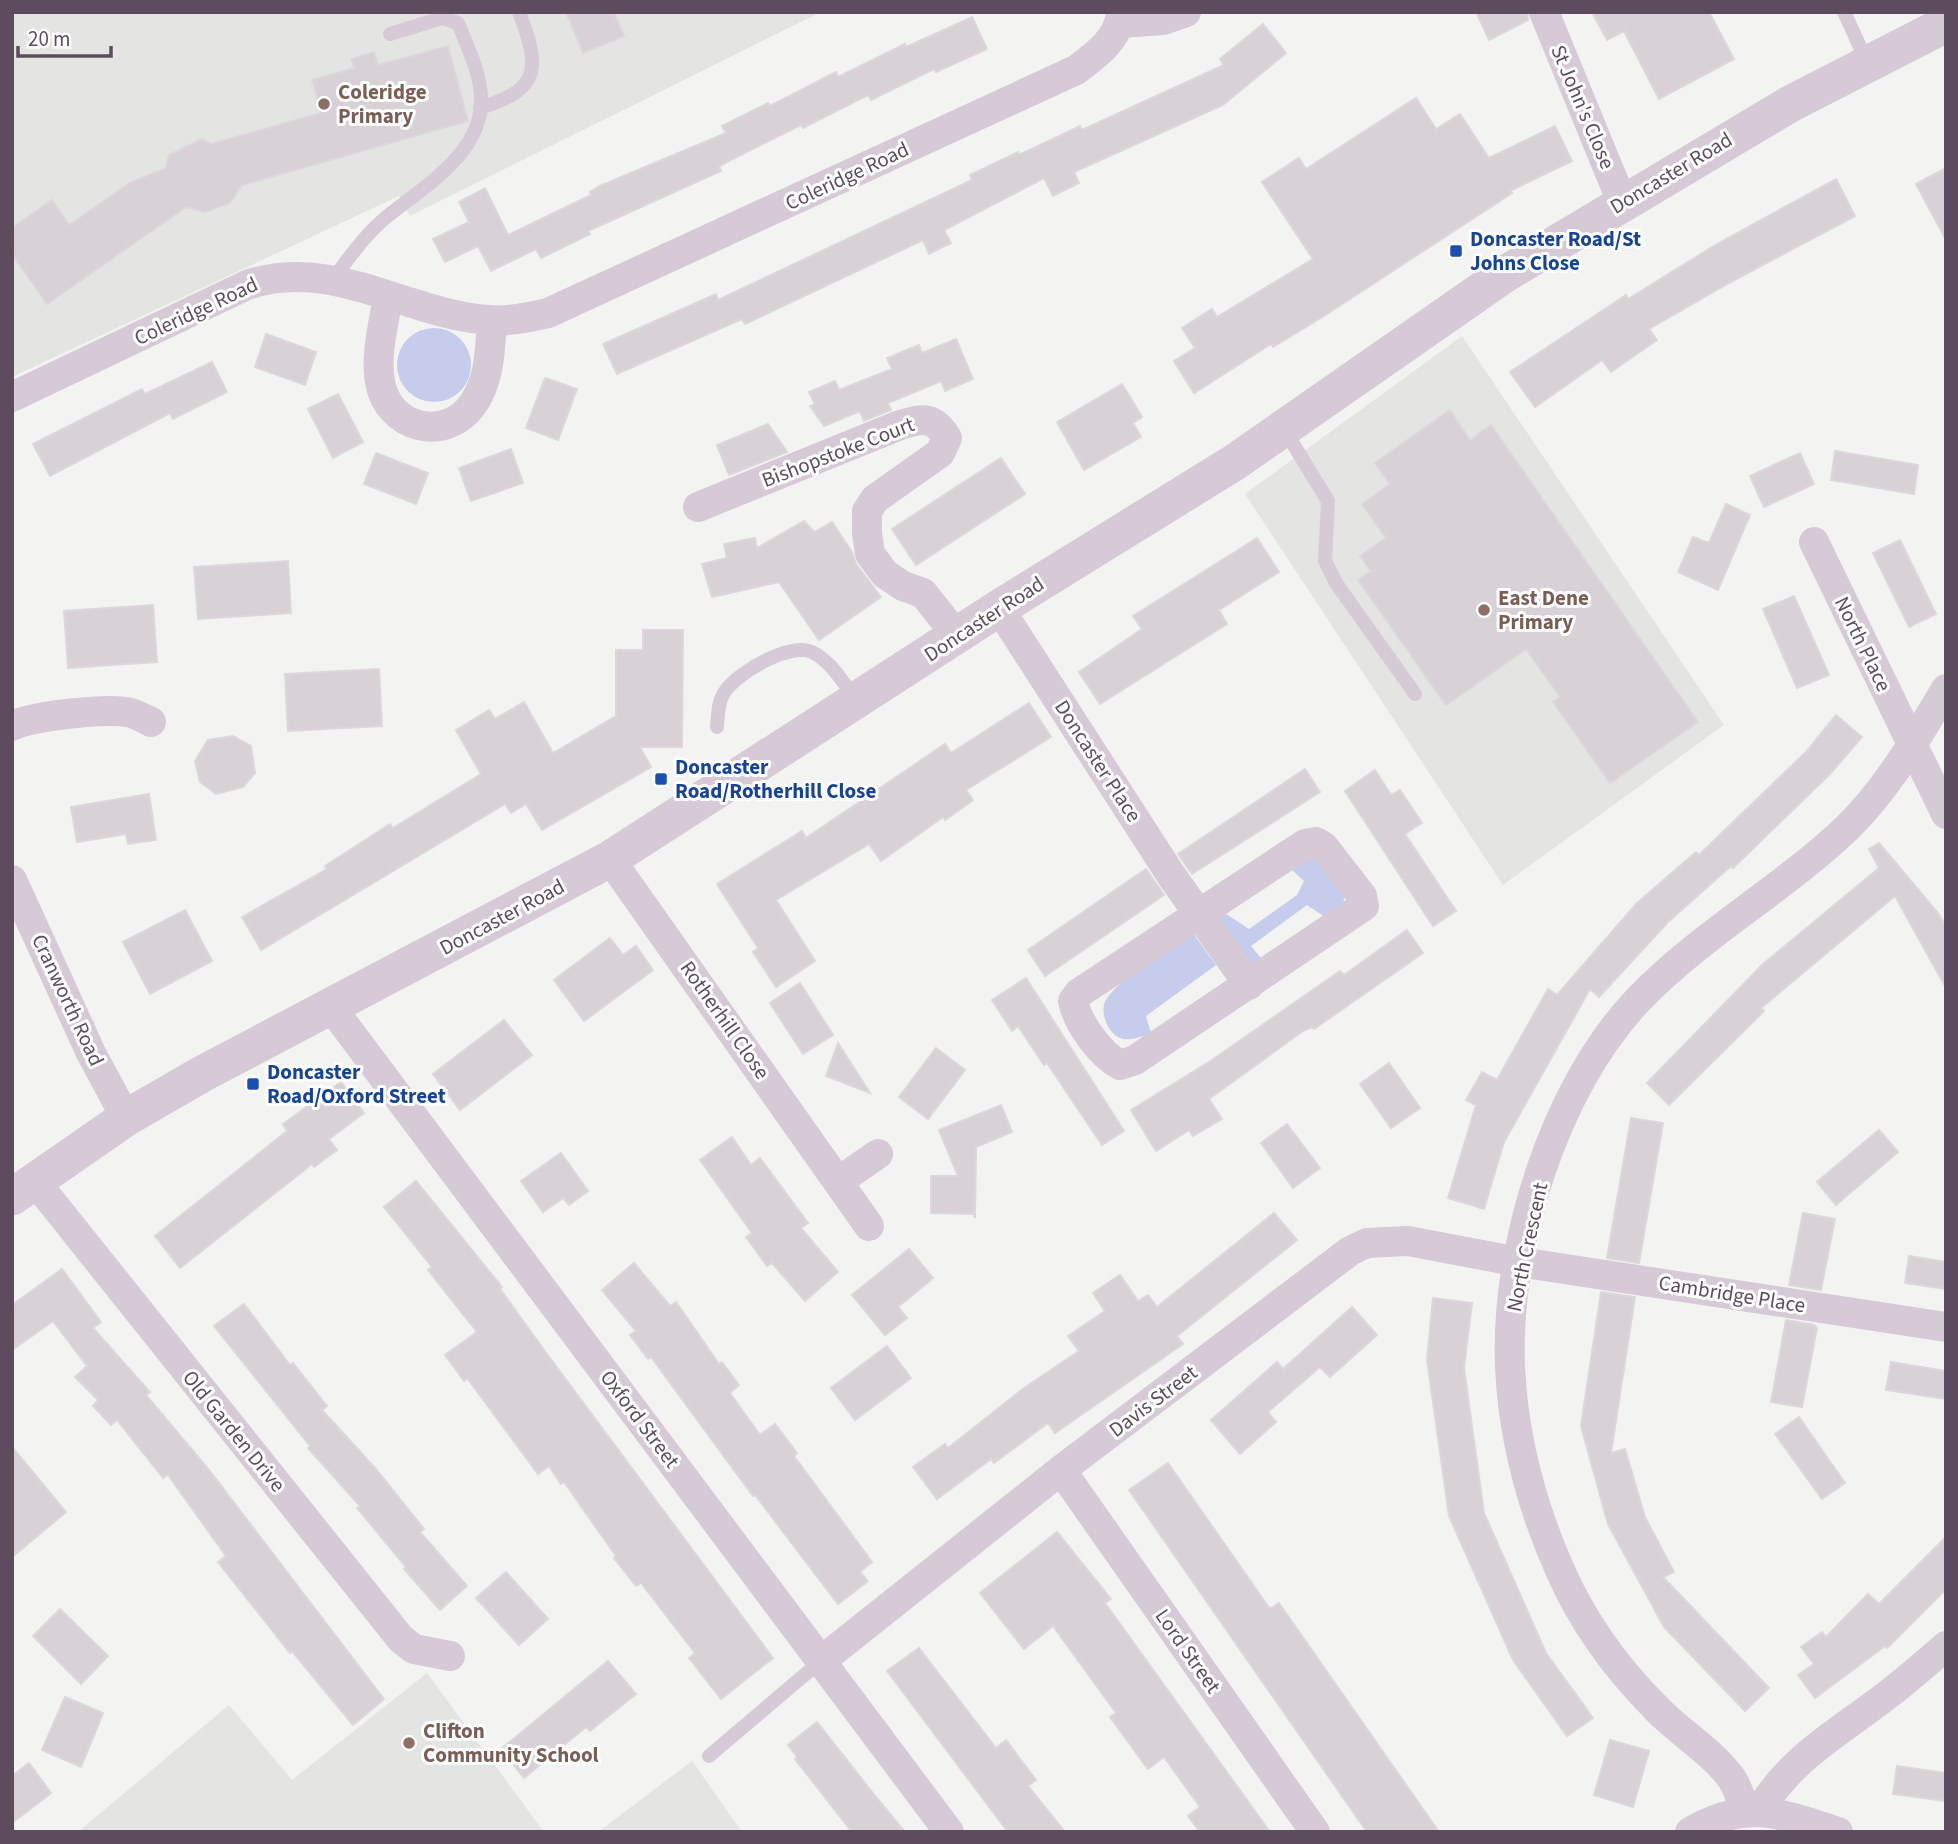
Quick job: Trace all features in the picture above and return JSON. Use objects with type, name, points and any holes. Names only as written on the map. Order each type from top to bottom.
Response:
[{"type":"street","name":"Coleridge Road","points":[[12,397],[247,285],[273,276],[299,274],[333,280],[461,317],[492,321],[548,313],[1076,70],[1110,41],[1121,18],[1163,20],[1186,12]]},
{"type":"street","name":"St John's Close","points":[[1544,12],[1622,202]]},
{"type":"street","name":"Doncaster Road","points":[[23,1189],[126,1118],[202,1074],[610,859],[958,637],[999,608],[1235,462],[1505,274],[1622,202],[1867,62],[1943,32]]},
{"type":"street","points":[[388,296],[380,355],[380,382],[394,412],[407,423],[425,427],[442,426],[461,419],[474,402],[486,377],[492,321]]},
{"type":"street","name":"Bishopstoke Court","points":[[698,508],[900,425],[924,418],[939,424],[947,438],[940,453],[875,499],[867,512],[867,533],[870,554],[885,574],[903,586],[923,593],[958,637]]},
{"type":"street","name":"North Place","points":[[1814,542],[1946,814]]},
{"type":"street","name":"Doncaster Place","points":[[999,608],[1197,914],[1249,985]]},
{"type":"street","name":"North Crescent","points":[[1752,1811],[1717,1761],[1655,1708],[1613,1661],[1587,1622],[1556,1561],[1527,1477],[1514,1413],[1510,1339],[1513,1292],[1534,1194],[1557,1129],[1582,1077],[1609,1036],[1637,1002],[1677,965],[1769,895],[1850,826],[1912,746],[1946,689]]},
{"type":"street","points":[[12,726],[38,718],[115,711],[131,713],[151,722]]},
{"type":"street","points":[[1316,842],[1324,847],[1362,896],[1364,906],[1356,914],[1135,1060],[1120,1065],[1107,1058],[1075,1011],[1073,1001],[1079,993],[1197,914],[1305,845],[1316,842]]},
{"type":"street","name":"Rotherhill Close","points":[[610,859],[869,1226]]},
{"type":"street","name":"Cranworth Road","points":[[12,880],[91,1053],[126,1118]]},
{"type":"street","name":"Oxford Street","points":[[331,1007],[949,1832]]},
{"type":"street","points":[[839,1181],[878,1154]]},
{"type":"street","name":"Old Garden Drive","points":[[23,1189],[401,1639],[414,1649],[450,1656]]},
{"type":"street","name":"Davis Street","points":[[821,1661],[1061,1471],[1350,1251],[1367,1242],[1408,1241],[1519,1262]]},
{"type":"street","name":"Cambridge Place","points":[[1519,1262],[1946,1327]]},
{"type":"street","name":"Lord Street","points":[[1061,1471],[1315,1832]]},
{"type":"street","points":[[1752,1811],[1778,1781],[1815,1747],[1895,1689],[1946,1646]]},
{"type":"street","points":[[1690,1832],[1727,1814],[1752,1811],[1838,1832]]},
{"type":"lane","points":[[480,108],[510,99],[530,78],[534,52],[519,12]]},
{"type":"lane","points":[[1844,12],[1867,62]]},
{"type":"lane","points":[[333,280],[353,251],[383,219],[429,184],[463,149],[479,124],[481,98],[474,61],[458,23],[442,18],[390,34]]},
{"type":"lane","points":[[1283,427],[1328,501],[1325,561],[1330,572],[1415,694]]},
{"type":"lane","points":[[717,727],[719,704],[726,690],[744,673],[791,650],[811,651],[828,663],[857,701]]},
{"type":"lane","points":[[709,1756],[821,1661]]},
{"type":"shaded area","name":"Coleridge Primary","points":[[12,12],[821,12],[410,216],[399,196],[12,377]]},
{"type":"shaded area","points":[[434,328],[448,331],[460,339],[468,351],[471,365],[468,379],[460,391],[448,399],[434,402],[420,399],[408,391],[400,379],[397,365],[400,351],[408,339],[420,331]]},
{"type":"shaded area","name":"East Dene Primary","points":[[1462,336],[1724,725],[1503,885],[1245,494]]},
{"type":"shaded area","points":[[1314,858],[1345,894],[1342,908],[1328,919],[1307,905],[1251,946],[1264,962],[1256,966],[1246,962],[1218,922],[1223,912],[1249,929],[1297,895],[1304,881],[1290,868],[1304,859]]},
{"type":"shaded area","points":[[1192,932],[1216,965],[1146,1016],[1151,1033],[1130,1039],[1115,1035],[1104,1016],[1104,1005],[1108,996],[1129,976]]},
{"type":"shaded area","name":"Clifton Community School","points":[[427,1673],[544,1832],[78,1832],[229,1705],[292,1780]]},
{"type":"shaded area","name":"Clifton Community School","points":[[692,1761],[742,1832],[598,1832]]},
{"type":"building","points":[[566,12],[614,12],[624,36],[583,53]]},
{"type":"building","points":[[1476,12],[1527,12],[1528,20],[1489,40]]},
{"type":"building","points":[[1592,12],[1709,12],[1734,59],[1659,99],[1624,31],[1607,40]]},
{"type":"building","points":[[972,17],[987,49],[936,72],[934,69],[871,100],[868,95],[803,128],[801,125],[719,166],[721,171],[588,231],[590,234],[541,258],[536,249],[491,271],[478,246],[445,262],[433,239],[469,222],[459,202],[485,188],[508,235],[591,195],[590,192],[600,186],[726,133],[722,126],[768,103],[770,106],[836,72],[838,77],[905,44],[906,47]]},
{"type":"building","points":[[1263,24],[1286,53],[1223,105],[1074,172],[1079,183],[1053,196],[1044,178],[944,230],[951,243],[929,254],[923,240],[745,324],[742,319],[617,374],[603,344],[716,294],[718,300],[972,180],[970,175],[1018,152],[1019,155],[1080,126],[1082,130],[1224,65],[1220,59]]},
{"type":"building","points":[[448,46],[468,121],[242,185],[230,203],[205,212],[186,207],[47,304],[12,254],[12,228],[52,200],[69,225],[130,183],[166,168],[169,155],[202,139],[211,144],[321,113],[312,80],[354,68],[351,59],[374,52],[378,65]]},
{"type":"building","points":[[1416,98],[1436,129],[1460,114],[1489,158],[1555,126],[1572,161],[1510,191],[1512,193],[1324,316],[1273,347],[1271,344],[1194,393],[1174,361],[1195,348],[1182,328],[1212,309],[1217,317],[1313,259],[1262,182],[1299,158],[1306,169]]},
{"type":"building","points":[[1946,168],[1946,240],[1916,184]]},
{"type":"building","points":[[1836,179],[1855,216],[1649,329],[1657,340],[1611,372],[1602,360],[1535,407],[1510,372],[1626,295],[1628,299],[1717,244]]},
{"type":"building","points":[[266,334],[316,352],[305,385],[255,367]]},
{"type":"building","points":[[956,339],[973,379],[945,391],[941,381],[888,403],[891,410],[864,421],[860,411],[824,426],[810,406],[815,404],[809,392],[835,381],[839,390],[892,369],[887,358],[919,345],[922,353]]},
{"type":"building","points":[[212,362],[227,392],[173,419],[170,413],[50,476],[33,444],[142,389],[145,394]]},
{"type":"building","points":[[545,378],[577,389],[558,440],[526,428]]},
{"type":"building","points":[[1122,384],[1142,417],[1133,423],[1141,437],[1084,470],[1057,422]]},
{"type":"building","points":[[338,394],[363,442],[333,458],[308,409]]},
{"type":"building","points":[[1450,410],[1470,440],[1491,425],[1698,722],[1610,783],[1553,702],[1560,697],[1526,649],[1446,705],[1358,580],[1371,571],[1360,556],[1386,538],[1362,504],[1390,484],[1375,463]]},
{"type":"building","points":[[768,424],[787,452],[729,475],[717,445]]},
{"type":"building","points":[[511,449],[523,483],[471,501],[459,468]]},
{"type":"building","points":[[1835,451],[1918,465],[1914,494],[1831,480]]},
{"type":"building","points":[[376,453],[428,473],[416,504],[364,484]]},
{"type":"building","points":[[1800,453],[1814,484],[1764,507],[1750,476]]},
{"type":"building","points":[[1001,458],[1025,494],[916,565],[892,529]]},
{"type":"building","points":[[1726,504],[1750,515],[1718,590],[1678,572],[1693,537],[1709,543]]},
{"type":"building","points":[[804,521],[814,532],[832,522],[852,552],[856,564],[881,597],[819,640],[779,582],[712,597],[702,564],[727,558],[724,544],[755,538],[757,548]]},
{"type":"building","points":[[1257,538],[1279,572],[1219,610],[1227,624],[1100,704],[1079,672],[1142,629],[1133,616]]},
{"type":"building","points":[[1900,540],[1936,614],[1909,627],[1873,553]]},
{"type":"building","points":[[288,561],[291,613],[198,619],[194,567]]},
{"type":"building","points":[[1794,596],[1829,675],[1797,688],[1763,609]]},
{"type":"building","points":[[153,605],[157,662],[68,668],[64,611]]},
{"type":"building","points":[[643,630],[683,630],[682,747],[640,747],[651,767],[542,830],[526,804],[511,813],[505,804],[261,950],[242,917],[327,869],[325,866],[390,824],[393,828],[481,774],[456,730],[489,710],[495,719],[524,702],[553,753],[616,716],[616,650],[643,650]]},
{"type":"building","points":[[379,669],[382,726],[288,731],[285,674]]},
{"type":"building","points":[[1029,703],[1051,737],[966,790],[973,800],[945,820],[943,817],[881,861],[869,844],[776,900],[815,961],[776,987],[753,952],[758,948],[717,884],[802,831],[806,838],[945,744],[951,753]]},
{"type":"building","points":[[1836,715],[1862,737],[1830,774],[1733,868],[1731,866],[1668,922],[1599,997],[1590,989],[1504,1142],[1484,1209],[1448,1198],[1476,1105],[1466,1100],[1482,1072],[1497,1080],[1548,989],[1557,995],[1637,903],[1696,852],[1699,855],[1807,751]]},
{"type":"building","points":[[233,736],[251,746],[255,773],[243,787],[216,794],[200,782],[195,761],[208,740]]},
{"type":"building","points":[[1305,769],[1320,792],[1192,874],[1178,854]]},
{"type":"building","points":[[1375,770],[1391,795],[1400,790],[1422,823],[1405,834],[1456,911],[1433,926],[1345,791]]},
{"type":"building","points":[[149,794],[156,840],[128,844],[126,834],[77,842],[71,807]]},
{"type":"building","points":[[1879,843],[1946,926],[1946,988],[1895,896],[1761,1008],[1764,1011],[1669,1105],[1647,1083],[1763,964],[1879,868],[1869,849]]},
{"type":"building","points":[[1146,869],[1164,895],[1045,976],[1028,950]]},
{"type":"building","points":[[185,910],[212,961],[150,994],[123,942]]},
{"type":"building","points":[[1407,930],[1423,953],[1314,1029],[1312,1027],[1303,1031],[1209,1099],[1222,1119],[1193,1136],[1189,1130],[1156,1151],[1131,1110],[1212,1060],[1340,971],[1344,975]]},
{"type":"building","points":[[610,938],[623,955],[636,946],[653,970],[584,1021],[554,980]]},
{"type":"building","points":[[1026,978],[1124,1131],[1102,1145],[1047,1063],[1044,1065],[1018,1026],[1012,1031],[992,1000]]},
{"type":"building","points":[[800,983],[833,1035],[803,1054],[770,1003]]},
{"type":"building","points":[[504,1020],[532,1055],[460,1110],[433,1074]]},
{"type":"building","points":[[838,1043],[870,1093],[826,1076]]},
{"type":"building","points":[[936,1048],[965,1070],[928,1119],[899,1097]]},
{"type":"building","points":[[1389,1063],[1420,1108],[1391,1128],[1360,1084]]},
{"type":"building","points":[[341,1082],[364,1113],[329,1139],[337,1150],[314,1167],[312,1164],[180,1268],[155,1236],[287,1131],[283,1124]]},
{"type":"building","points":[[1001,1105],[1012,1132],[976,1147],[975,1218],[974,1214],[931,1213],[931,1176],[958,1176],[939,1130]]},
{"type":"building","points":[[1631,1118],[1663,1123],[1639,1263],[1607,1258]]},
{"type":"building","points":[[1287,1124],[1320,1168],[1293,1188],[1261,1143]]},
{"type":"building","points":[[1879,1130],[1898,1152],[1836,1205],[1817,1182]]},
{"type":"building","points":[[732,1137],[751,1165],[760,1158],[808,1223],[801,1228],[838,1272],[805,1301],[772,1263],[767,1266],[746,1237],[752,1233],[700,1160]]},
{"type":"building","points":[[561,1153],[588,1191],[569,1205],[563,1198],[543,1212],[521,1181]]},
{"type":"building","points":[[416,1181],[502,1287],[500,1289],[547,1354],[773,1658],[721,1699],[689,1658],[695,1653],[641,1583],[636,1586],[614,1558],[616,1556],[564,1482],[561,1484],[549,1466],[538,1474],[467,1378],[464,1381],[445,1355],[477,1332],[428,1270],[432,1267],[384,1207]]},
{"type":"building","points":[[1274,1213],[1297,1240],[1177,1336],[1183,1344],[1055,1433],[1048,1423],[994,1463],[991,1459],[937,1499],[913,1467],[945,1444],[948,1448],[1024,1388],[1079,1351],[1068,1336],[1105,1311],[1093,1293],[1120,1275],[1138,1301],[1148,1295],[1157,1307]]},
{"type":"building","points":[[1803,1213],[1835,1219],[1821,1290],[1789,1285]]},
{"type":"building","points":[[909,1249],[933,1278],[898,1307],[907,1318],[885,1335],[852,1295]]},
{"type":"building","points":[[1909,1256],[1946,1262],[1946,1289],[1905,1283]]},
{"type":"building","points":[[634,1263],[670,1306],[676,1302],[719,1364],[722,1362],[739,1385],[730,1393],[760,1435],[775,1424],[797,1453],[794,1456],[872,1562],[860,1572],[868,1581],[838,1604],[755,1495],[753,1496],[651,1357],[648,1359],[630,1335],[636,1331],[602,1290]]},
{"type":"building","points":[[62,1269],[101,1322],[93,1328],[150,1392],[146,1395],[209,1470],[384,1699],[353,1725],[292,1651],[290,1653],[218,1562],[226,1556],[168,1475],[163,1478],[117,1420],[111,1425],[93,1406],[98,1400],[75,1377],[87,1366],[53,1321],[12,1350],[12,1305]]},
{"type":"building","points":[[1601,1292],[1635,1297],[1611,1453],[1625,1449],[1645,1517],[1674,1572],[1663,1577],[1769,1688],[1745,1711],[1664,1627],[1608,1524],[1581,1426]]},
{"type":"building","points":[[1433,1298],[1472,1303],[1464,1368],[1484,1513],[1546,1653],[1593,1718],[1567,1736],[1513,1660],[1449,1516],[1427,1360]]},
{"type":"building","points":[[244,1304],[290,1365],[293,1363],[327,1406],[322,1410],[375,1468],[424,1529],[420,1532],[467,1586],[440,1610],[404,1569],[406,1567],[357,1508],[360,1506],[308,1448],[310,1446],[214,1326]]},
{"type":"building","points":[[1352,1307],[1377,1335],[1330,1377],[1320,1367],[1268,1412],[1276,1422],[1240,1454],[1211,1420],[1277,1362],[1283,1369]]},
{"type":"building","points":[[1786,1320],[1814,1325],[1817,1328],[1802,1407],[1771,1402]]},
{"type":"building","points":[[887,1346],[911,1378],[855,1420],[831,1388]]},
{"type":"building","points":[[1891,1362],[1946,1371],[1946,1399],[1886,1390]]},
{"type":"building","points":[[1799,1417],[1845,1483],[1822,1499],[1775,1434]]},
{"type":"building","points":[[12,1447],[66,1512],[12,1557]]},
{"type":"building","points":[[1168,1463],[1270,1609],[1279,1603],[1439,1832],[1367,1832],[1129,1490]]},
{"type":"building","points":[[1057,1532],[1111,1599],[1105,1603],[1270,1832],[1200,1832],[1188,1816],[1200,1807],[1164,1757],[1148,1769],[1110,1717],[1116,1713],[1053,1626],[1024,1649],[980,1593]]},
{"type":"building","points":[[1946,1537],[1946,1589],[1887,1648],[1885,1646],[1815,1698],[1798,1675],[1814,1664],[1801,1647],[1822,1632],[1826,1637],[1868,1594],[1879,1604]]},
{"type":"building","points":[[506,1572],[548,1619],[519,1645],[476,1598]]},
{"type":"building","points":[[60,1609],[108,1656],[81,1684],[33,1636]]},
{"type":"building","points":[[919,1648],[996,1748],[1006,1740],[1036,1780],[1028,1786],[1065,1832],[1008,1832],[887,1671]]},
{"type":"building","points":[[608,1661],[636,1694],[590,1731],[586,1727],[524,1778],[501,1749]]},
{"type":"building","points":[[65,1697],[103,1713],[81,1767],[42,1750]]},
{"type":"building","points":[[817,1722],[905,1832],[852,1832],[795,1759],[797,1757],[788,1745]]},
{"type":"building","points":[[1610,1740],[1649,1751],[1633,1807],[1594,1795]]},
{"type":"building","points":[[29,1763],[51,1793],[12,1823],[12,1776]]},
{"type":"building","points":[[1897,1766],[1946,1773],[1946,1801],[1893,1794]]},
{"type":"place","name":"Coleridge Primary","points":[[324,104]]},
{"type":"place","name":"Doncaster Road/St Johns Close","points":[[1456,251]]},
{"type":"place","name":"East Dene Primary","points":[[1484,610]]},
{"type":"place","name":"Doncaster Road/Rotherhill Close","points":[[661,779]]},
{"type":"place","name":"Doncaster Road/Oxford Street","points":[[253,1084]]},
{"type":"place","name":"Clifton Community School","points":[[409,1743]]}]
